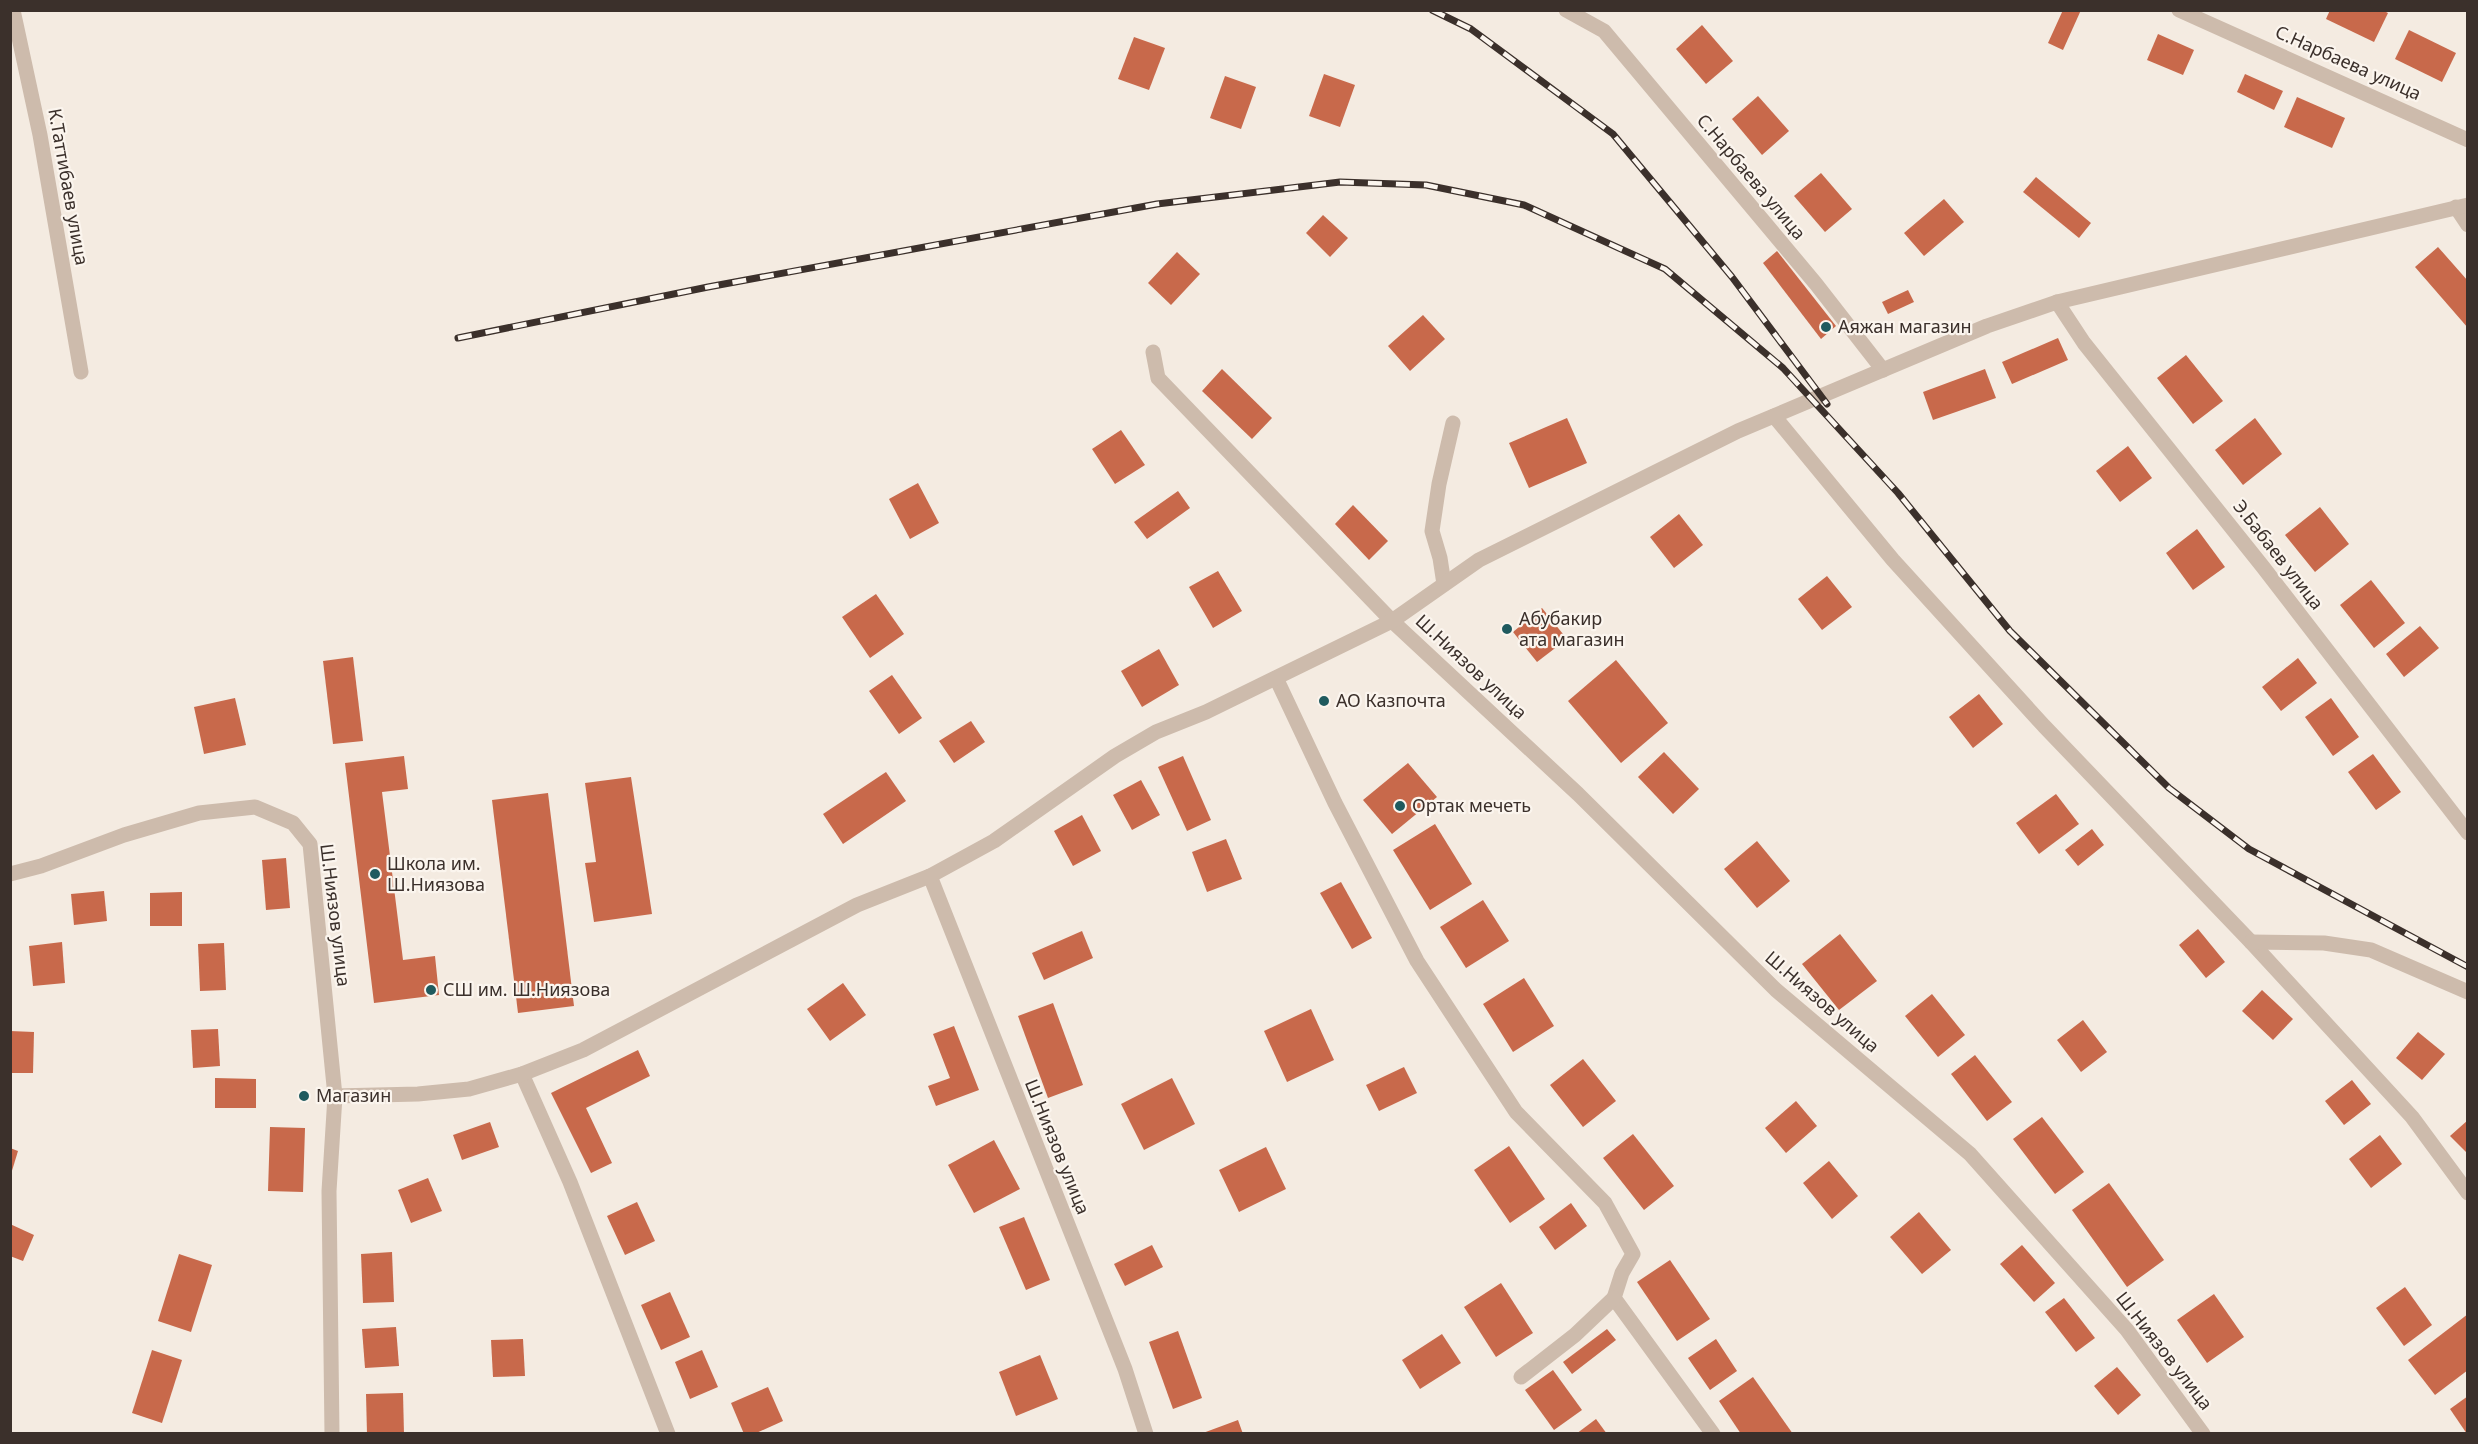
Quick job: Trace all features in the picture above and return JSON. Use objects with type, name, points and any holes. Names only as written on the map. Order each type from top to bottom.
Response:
[{"type":"street","name":"К.Таттибаев улица","points":[[13,10],[40,135],[81,372]]},
{"type":"street","name":"С.Нарбаева улица","points":[[1566,10],[1583,14],[1604,31],[1816,284],[1883,370]]},
{"type":"street","name":"С.Нарбаева улица","points":[[2179,10],[2415,114],[2468,140]]},
{"type":"street","name":"Ш.Ниязов улица","points":[[335,1096],[418,1094],[469,1089],[522,1074],[583,1050],[857,905],[930,876],[994,840],[1115,756],[1156,732],[1206,712],[1392,621],[1479,560],[1738,431],[1987,326],[2057,302],[2462,206]]},
{"type":"street","points":[[2462,206],[2468,225]]},
{"type":"street","name":"Э.Бабаев улица","points":[[2057,302],[2084,343],[2263,567],[2468,833]]},
{"type":"street","name":"Ш.Ниязов улица","points":[[1153,352],[1158,378],[1392,621],[1578,794],[1776,990],[1970,1155],[2127,1330],[2203,1434]]},
{"type":"street","points":[[1774,416],[1893,560],[2044,726],[2251,942],[2412,1117],[2468,1193]]},
{"type":"street","points":[[1444,584],[1440,558],[1432,531],[1439,484],[1453,423]]},
{"type":"street","points":[[1276,678],[1335,803],[1417,961],[1516,1112],[1605,1203],[1633,1254],[1622,1273],[1614,1298],[1575,1335],[1521,1377]]},
{"type":"street","name":"Ш.Ниязов улица","points":[[10,874],[41,866],[124,835],[199,813],[255,807],[293,823],[310,844],[335,1096],[329,1191],[332,1434]]},
{"type":"street","name":"Ш.Ниязов улица","points":[[930,876],[1125,1369],[1146,1434]]},
{"type":"street","points":[[2251,942],[2324,943],[2371,950],[2468,992]]},
{"type":"street","points":[[522,1074],[570,1182],[668,1434]]},
{"type":"street","points":[[1614,1298],[1713,1434]]},
{"type":"building","points":[[2063,10],[2081,10],[2063,50],[2048,43]]},
{"type":"building","points":[[2330,10],[2382,10],[2388,13],[2374,42],[2326,19]]},
{"type":"building","points":[[1702,25],[1733,61],[1706,84],[1676,49]]},
{"type":"building","points":[[2409,30],[2456,53],[2442,82],[2395,59]]},
{"type":"building","points":[[2158,34],[2194,50],[2183,75],[2147,60]]},
{"type":"building","points":[[1134,37],[1165,48],[1149,90],[1118,79]]},
{"type":"building","points":[[1324,74],[1355,85],[1340,127],[1309,116]]},
{"type":"building","points":[[2245,74],[2283,91],[2274,110],[2237,92]]},
{"type":"building","points":[[1225,76],[1256,87],[1241,129],[1210,118]]},
{"type":"building","points":[[1758,96],[1789,131],[1762,155],[1732,119]]},
{"type":"building","points":[[2297,97],[2345,118],[2332,148],[2284,127]]},
{"type":"building","points":[[1821,173],[1852,209],[1825,232],[1794,196]]},
{"type":"building","points":[[2036,177],[2091,223],[2079,238],[2023,192]]},
{"type":"building","points":[[1944,199],[1964,222],[1924,256],[1904,233]]},
{"type":"building","points":[[1323,215],[1348,238],[1330,257],[1306,233]]},
{"type":"building","points":[[2438,247],[2468,281],[2468,328],[2415,267]]},
{"type":"building","points":[[1777,251],[1836,326],[1821,339],[1763,263]]},
{"type":"building","points":[[1177,252],[1200,274],[1171,305],[1148,283]]},
{"type":"building","points":[[1908,290],[1914,302],[1888,314],[1882,302]]},
{"type":"building","points":[[1423,315],[1445,339],[1410,371],[1388,346]]},
{"type":"building","points":[[2058,338],[2068,360],[2012,384],[2002,362]]},
{"type":"building","points":[[2186,355],[2223,401],[2193,424],[2157,378]]},
{"type":"building","points":[[1222,369],[1272,418],[1252,439],[1202,391]]},
{"type":"building","points":[[1985,369],[1996,398],[1933,420],[1923,392]]},
{"type":"building","points":[[1567,418],[1587,463],[1529,488],[1509,443]]},
{"type":"building","points":[[2255,418],[2282,454],[2243,485],[2215,450]]},
{"type":"building","points":[[1121,430],[1145,465],[1115,484],[1092,449]]},
{"type":"building","points":[[2128,446],[2152,478],[2120,502],[2096,471]]},
{"type":"building","points":[[918,483],[939,523],[910,539],[889,499]]},
{"type":"building","points":[[1178,491],[1190,508],[1147,539],[1134,522]]},
{"type":"building","points":[[1353,505],[1388,541],[1369,560],[1335,524]]},
{"type":"building","points":[[2320,507],[2349,544],[2315,572],[2285,535]]},
{"type":"building","points":[[1679,514],[1703,545],[1674,568],[1650,537]]},
{"type":"building","points":[[2197,529],[2225,567],[2193,590],[2166,553]]},
{"type":"building","points":[[1218,571],[1242,611],[1213,628],[1189,587]]},
{"type":"building","points":[[1827,576],[1852,607],[1822,630],[1798,599]]},
{"type":"building","points":[[2371,580],[2405,623],[2374,648],[2340,605]]},
{"type":"building","points":[[876,594],[904,634],[870,658],[842,617]]},
{"type":"building","points":[[1542,608],[1567,639],[1537,662],[1513,632]]},
{"type":"building","points":[[2420,626],[2439,648],[2404,677],[2386,654]]},
{"type":"building","points":[[1159,649],[1179,685],[1142,707],[1121,671]]},
{"type":"building","points":[[353,657],[363,741],[333,744],[323,661]]},
{"type":"building","points":[[2298,658],[2317,683],[2281,711],[2262,687]]},
{"type":"building","points":[[1616,660],[1668,723],[1621,763],[1568,701]]},
{"type":"building","points":[[892,675],[922,718],[899,734],[869,691]]},
{"type":"building","points":[[1979,694],[2003,724],[1973,748],[1949,717]]},
{"type":"building","points":[[235,698],[246,745],[204,754],[194,707]]},
{"type":"building","points":[[2331,698],[2359,737],[2333,756],[2305,717]]},
{"type":"building","points":[[971,721],[985,742],[954,763],[939,741]]},
{"type":"building","points":[[1664,752],[1699,789],[1673,814],[1638,777]]},
{"type":"building","points":[[2373,754],[2401,792],[2376,810],[2348,772]]},
{"type":"building","name":"Школа им. Ш.Ниязова","points":[[404,756],[408,789],[382,792],[403,960],[435,956],[439,995],[374,1003],[345,763]]},
{"type":"building","points":[[1183,756],[1211,820],[1187,831],[1158,767]]},
{"type":"building","points":[[1408,763],[1437,797],[1392,834],[1363,800]]},
{"type":"building","points":[[886,772],[906,801],[843,844],[823,814]]},
{"type":"building","points":[[631,777],[652,914],[594,922],[585,863],[596,862],[585,783]]},
{"type":"building","points":[[1141,780],[1160,815],[1132,830],[1113,795]]},
{"type":"building","name":"СШ им. Ш.Ниязова","points":[[548,793],[574,1006],[518,1013],[492,800]]},
{"type":"building","points":[[2056,794],[2079,824],[2039,854],[2016,823]]},
{"type":"building","points":[[1082,815],[1101,851],[1073,866],[1054,831]]},
{"type":"building","points":[[1435,824],[1472,884],[1430,910],[1393,850]]},
{"type":"building","points":[[2092,829],[2104,845],[2078,866],[2065,850]]},
{"type":"building","points":[[1226,839],[1242,879],[1207,892],[1192,852]]},
{"type":"building","points":[[1757,841],[1790,881],[1757,908],[1724,869]]},
{"type":"building","points":[[286,858],[290,908],[266,910],[262,860]]},
{"type":"building","points":[[1341,882],[1372,938],[1352,949],[1320,893]]},
{"type":"building","points":[[104,891],[107,921],[74,925],[71,894]]},
{"type":"building","points":[[182,892],[182,926],[150,926],[150,893]]},
{"type":"building","points":[[1483,900],[1509,941],[1466,968],[1440,927]]},
{"type":"building","points":[[2198,929],[2225,962],[2206,978],[2179,945]]},
{"type":"building","points":[[1082,931],[1093,958],[1044,980],[1032,953]]},
{"type":"building","points":[[1840,934],[1877,981],[1839,1010],[1802,964]]},
{"type":"building","points":[[62,942],[65,983],[33,986],[29,946]]},
{"type":"building","points":[[224,943],[226,990],[200,991],[198,944]]},
{"type":"building","points":[[1524,978],[1554,1026],[1513,1052],[1483,1004]]},
{"type":"building","points":[[843,983],[866,1015],[830,1041],[807,1009]]},
{"type":"building","points":[[2262,990],[2293,1019],[2273,1040],[2242,1011]]},
{"type":"building","points":[[1932,994],[1965,1035],[1938,1057],[1905,1016]]},
{"type":"building","points":[[1053,1003],[1083,1085],[1048,1098],[1018,1016]]},
{"type":"building","points":[[1311,1009],[1334,1060],[1287,1082],[1264,1031]]},
{"type":"building","points":[[2083,1020],[2107,1052],[2081,1072],[2057,1040]]},
{"type":"building","points":[[954,1026],[979,1090],[936,1106],[928,1086],[950,1078],[933,1034]]},
{"type":"building","points":[[218,1029],[220,1066],[193,1068],[191,1030]]},
{"type":"building","points":[[10,1031],[34,1032],[33,1073],[10,1073]]},
{"type":"building","points":[[2418,1032],[2445,1054],[2422,1080],[2396,1058]]},
{"type":"building","points":[[638,1050],[650,1076],[586,1108],[612,1163],[591,1173],[551,1093]]},
{"type":"building","points":[[1975,1055],[2012,1102],[1987,1121],[1951,1074]]},
{"type":"building","points":[[1583,1059],[1616,1101],[1583,1127],[1550,1085]]},
{"type":"building","points":[[1404,1067],[1417,1093],[1379,1111],[1366,1085]]},
{"type":"building","points":[[215,1078],[256,1079],[256,1108],[215,1108]]},
{"type":"building","points":[[1172,1078],[1195,1124],[1144,1150],[1121,1104]]},
{"type":"building","points":[[2352,1080],[2371,1104],[2344,1125],[2325,1101]]},
{"type":"building","points":[[1796,1101],[1817,1126],[1786,1153],[1765,1128]]},
{"type":"building","points":[[2042,1117],[2084,1172],[2055,1194],[2013,1139]]},
{"type":"building","points":[[2468,1120],[2468,1154],[2450,1136]]},
{"type":"building","points":[[490,1122],[499,1147],[462,1160],[453,1135]]},
{"type":"building","points":[[270,1127],[305,1128],[303,1192],[268,1191]]},
{"type":"building","points":[[1633,1134],[1674,1186],[1644,1210],[1603,1158]]},
{"type":"building","points":[[2380,1135],[2402,1164],[2371,1188],[2349,1159]]},
{"type":"building","points":[[994,1140],[1020,1189],[974,1213],[948,1165]]},
{"type":"building","points":[[1509,1146],[1545,1199],[1510,1223],[1474,1170]]},
{"type":"building","points":[[1266,1147],[1286,1189],[1239,1212],[1219,1170]]},
{"type":"building","points":[[10,1148],[18,1151],[11,1174],[10,1174]]},
{"type":"building","points":[[1829,1161],[1858,1196],[1832,1219],[1803,1183]]},
{"type":"building","points":[[428,1178],[442,1211],[411,1223],[398,1190]]},
{"type":"building","points":[[2109,1183],[2164,1260],[2127,1287],[2072,1210]]},
{"type":"building","points":[[637,1202],[655,1241],[625,1255],[607,1216]]},
{"type":"building","points":[[1571,1203],[1587,1226],[1555,1250],[1539,1227]]},
{"type":"building","points":[[1919,1212],[1951,1250],[1922,1274],[1890,1237]]},
{"type":"building","points":[[1024,1217],[1050,1280],[1026,1290],[999,1227]]},
{"type":"building","points":[[10,1224],[34,1235],[23,1261],[10,1256]]},
{"type":"building","points":[[1152,1245],[1163,1267],[1125,1286],[1114,1264]]},
{"type":"building","points":[[2022,1245],[2055,1283],[2034,1302],[2000,1264]]},
{"type":"building","points":[[392,1252],[394,1302],[363,1303],[361,1254]]},
{"type":"building","points":[[179,1254],[212,1265],[191,1332],[158,1321]]},
{"type":"building","points":[[1670,1260],[1710,1319],[1677,1341],[1637,1282]]},
{"type":"building","points":[[1501,1283],[1533,1333],[1496,1357],[1464,1307]]},
{"type":"building","points":[[2405,1287],[2432,1325],[2404,1346],[2376,1308]]},
{"type":"building","points":[[670,1292],[690,1337],[661,1350],[641,1305]]},
{"type":"building","points":[[2214,1294],[2244,1337],[2207,1363],[2177,1320]]},
{"type":"building","points":[[2064,1298],[2095,1338],[2076,1352],[2045,1312]]},
{"type":"building","points":[[2468,1314],[2468,1370],[2435,1395],[2408,1360]]},
{"type":"building","points":[[396,1327],[399,1366],[365,1368],[362,1329]]},
{"type":"building","points":[[1607,1329],[1616,1340],[1572,1374],[1563,1362]]},
{"type":"building","points":[[1178,1331],[1202,1398],[1173,1409],[1149,1342]]},
{"type":"building","points":[[1442,1334],[1461,1363],[1420,1389],[1402,1360]]},
{"type":"building","points":[[523,1339],[525,1376],[493,1377],[491,1340]]},
{"type":"building","points":[[1716,1339],[1737,1371],[1710,1390],[1688,1358]]},
{"type":"building","points":[[152,1350],[182,1360],[162,1423],[132,1413]]},
{"type":"building","points":[[702,1350],[718,1387],[690,1399],[675,1362]]},
{"type":"building","points":[[1040,1355],[1058,1399],[1016,1416],[999,1372]]},
{"type":"building","points":[[2117,1367],[2141,1395],[2118,1415],[2094,1386]]},
{"type":"building","points":[[1553,1370],[1582,1410],[1554,1430],[1525,1390]]},
{"type":"building","points":[[1753,1377],[1793,1434],[1741,1434],[1719,1401]]},
{"type":"building","points":[[768,1387],[783,1421],[754,1434],[744,1434],[731,1403]]},
{"type":"building","points":[[403,1393],[404,1434],[367,1434],[366,1394]]},
{"type":"building","points":[[2468,1396],[2468,1434],[2467,1434],[2450,1409]]},
{"type":"building","points":[[1596,1419],[1607,1434],[1576,1434]]},
{"type":"building","points":[[1238,1420],[1243,1434],[1203,1434],[1203,1433]]},
{"type":"railway","points":[[1432,10],[1471,29],[1613,134],[1732,277],[1827,404]]},
{"type":"railway","points":[[458,338],[708,287],[1157,204],[1340,182],[1426,185],[1524,205],[1665,269],[1783,368],[1898,493],[2010,631],[2169,788],[2249,849],[2468,967]]},
{"type":"place","name":"Аяжан магазин","points":[[1826,327]]},
{"type":"place","name":"Абубакир ата магазин","points":[[1507,629]]},
{"type":"place","name":"АО Казпочта","points":[[1324,701]]},
{"type":"place","name":"Ортак мечеть","points":[[1400,806]]},
{"type":"place","name":"Школа им. Ш.Ниязова","points":[[375,874]]},
{"type":"place","name":"СШ им. Ш.Ниязова","points":[[431,990]]},
{"type":"place","name":"Магазин","points":[[304,1096]]}]
